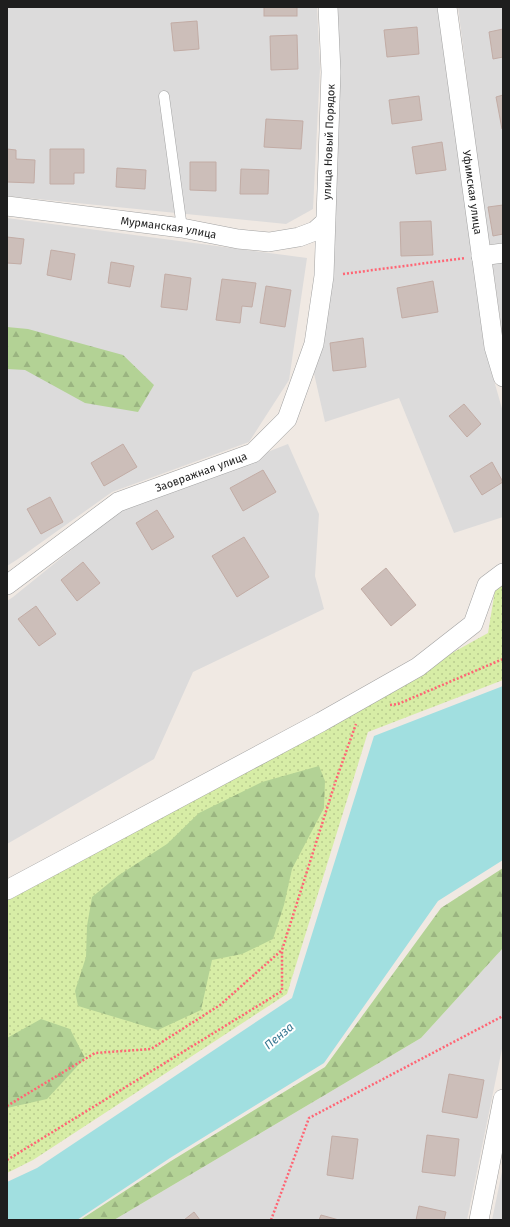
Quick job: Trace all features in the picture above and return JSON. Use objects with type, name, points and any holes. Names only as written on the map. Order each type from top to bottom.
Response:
[{"type":"street","name":"улица Новый Порядок","points":[[324,276],[331,72],[328,7]]},
{"type":"street","name":"Уфимская улица","points":[[447,7],[494,347],[503,377]]},
{"type":"street","name":"Мурманская улица","points":[[7,206],[182,228],[238,239],[269,242],[299,238],[315,231],[325,222]]},
{"type":"street","points":[[481,256],[503,252]]},
{"type":"street","name":"Заовражная улица","points":[[7,585],[118,502],[253,453],[287,419],[314,344],[324,276]]},
{"type":"street","points":[[7,890],[347,707],[418,667],[473,624],[487,585],[503,573]]},
{"type":"street","points":[[479,1220],[503,1099]]},
{"type":"lane","points":[[164,96],[182,228]]},
{"type":"path","points":[[324,276],[481,256]]},
{"type":"path","points":[[383,705],[398,704],[503,659]]},
{"type":"path","points":[[7,1160],[282,992],[282,950],[336,780],[356,724],[347,707]]},
{"type":"path","points":[[7,1106],[95,1053],[152,1049],[220,1005],[282,950]]},
{"type":"path","points":[[271,1220],[309,1118],[503,1016]]},
{"type":"shaded area","points":[[7,7],[317,7],[320,68],[313,209],[286,224],[7,196]]},
{"type":"shaded area","points":[[336,7],[438,7],[485,349],[503,412],[503,517],[454,533],[399,398],[325,422],[313,369]]},
{"type":"shaded area","points":[[458,7],[503,7],[503,243],[488,245]]},
{"type":"shaded area","points":[[7,218],[307,258],[289,380],[249,442],[112,492],[7,566]]},
{"type":"shaded area","points":[[503,260],[503,340],[492,262]]},
{"type":"shaded area","points":[[288,444],[319,514],[315,576],[324,609],[193,672],[154,759],[7,844],[7,601],[123,508]]},
{"type":"shaded area","points":[[503,948],[503,1044],[467,1220],[114,1220],[421,1038]]},
{"type":"shaded area","points":[[503,1167],[503,1220],[492,1220]]},
{"type":"green space","points":[[7,327],[28,329],[123,355],[154,385],[138,412],[85,403],[25,370],[7,369]]},
{"type":"green space","points":[[503,580],[503,680],[368,732],[287,994],[33,1160],[7,1173],[7,900],[488,633],[496,584]]},
{"type":"green space","points":[[319,766],[325,781],[324,808],[292,869],[284,905],[273,939],[242,954],[212,960],[201,1010],[158,1030],[78,1006],[75,991],[86,957],[87,926],[92,897],[119,875],[167,844],[199,813],[262,782]]},
{"type":"green space","points":[[503,868],[503,948],[421,1038],[114,1220],[80,1220],[171,1161],[325,1067],[441,908]]},
{"type":"green space","points":[[41,1019],[70,1029],[85,1058],[47,1099],[7,1108],[7,1038]]},
{"type":"water","name":"Пенза","points":[[503,686],[503,860],[438,901],[324,1063],[170,1158],[77,1220],[7,1220],[7,1182],[37,1168],[292,998],[374,736]]},
{"type":"building","points":[[264,7],[297,7],[297,16],[264,16]]},
{"type":"building","points":[[197,21],[199,49],[174,51],[171,23]]},
{"type":"building","points":[[417,27],[419,54],[387,57],[384,30]]},
{"type":"building","points":[[503,29],[503,57],[493,59],[489,32]]},
{"type":"building","points":[[297,35],[298,69],[271,70],[270,36]]},
{"type":"building","points":[[503,95],[503,129],[502,129],[496,97]]},
{"type":"building","points":[[419,96],[422,120],[392,124],[389,100]]},
{"type":"building","points":[[266,119],[303,121],[301,149],[264,147]]},
{"type":"building","points":[[442,142],[446,170],[416,174],[412,147]]},
{"type":"building","points":[[7,149],[16,150],[16,159],[35,160],[34,183],[7,182]]},
{"type":"building","points":[[50,149],[84,149],[84,173],[74,173],[74,184],[50,184]]},
{"type":"building","points":[[190,162],[216,162],[216,191],[190,190]]},
{"type":"building","points":[[117,168],[146,170],[145,189],[116,187]]},
{"type":"building","points":[[241,169],[269,170],[268,194],[240,194]]},
{"type":"building","points":[[503,205],[503,234],[493,236],[488,207]]},
{"type":"building","points":[[431,221],[433,255],[401,256],[400,222]]},
{"type":"building","points":[[7,237],[24,239],[21,264],[7,263]]},
{"type":"building","points":[[51,250],[75,254],[71,280],[47,275]]},
{"type":"building","points":[[111,262],[134,266],[130,287],[108,283]]},
{"type":"building","points":[[165,274],[191,278],[187,310],[161,307]]},
{"type":"building","points":[[222,279],[256,283],[252,307],[242,306],[240,323],[216,320]]},
{"type":"building","points":[[433,281],[438,312],[402,318],[397,288]]},
{"type":"building","points":[[266,286],[291,290],[285,327],[260,323]]},
{"type":"building","points":[[363,338],[366,367],[333,371],[330,343]]},
{"type":"building","points":[[464,404],[481,424],[467,437],[449,416]]},
{"type":"building","points":[[123,444],[137,467],[104,486],[91,463]]},
{"type":"building","points":[[492,462],[503,482],[482,495],[470,476]]},
{"type":"building","points":[[263,470],[276,492],[243,511],[230,488]]},
{"type":"building","points":[[50,497],[63,522],[41,534],[27,509]]},
{"type":"building","points":[[157,510],[174,537],[152,550],[136,523]]},
{"type":"building","points":[[244,537],[269,577],[237,597],[212,556]]},
{"type":"building","points":[[83,562],[100,583],[77,601],[61,580]]},
{"type":"building","points":[[386,568],[416,605],[391,626],[361,589]]},
{"type":"building","points":[[36,606],[56,634],[39,646],[18,619]]},
{"type":"building","points":[[449,1074],[484,1080],[477,1118],[442,1112]]},
{"type":"building","points":[[427,1135],[459,1139],[455,1176],[422,1172]]},
{"type":"building","points":[[332,1136],[358,1139],[353,1179],[327,1175]]},
{"type":"building","points":[[419,1206],[446,1212],[444,1220],[416,1220]]},
{"type":"building","points":[[194,1212],[200,1220],[184,1220]]},
{"type":"building","points":[[321,1215],[339,1220],[319,1220]]}]
